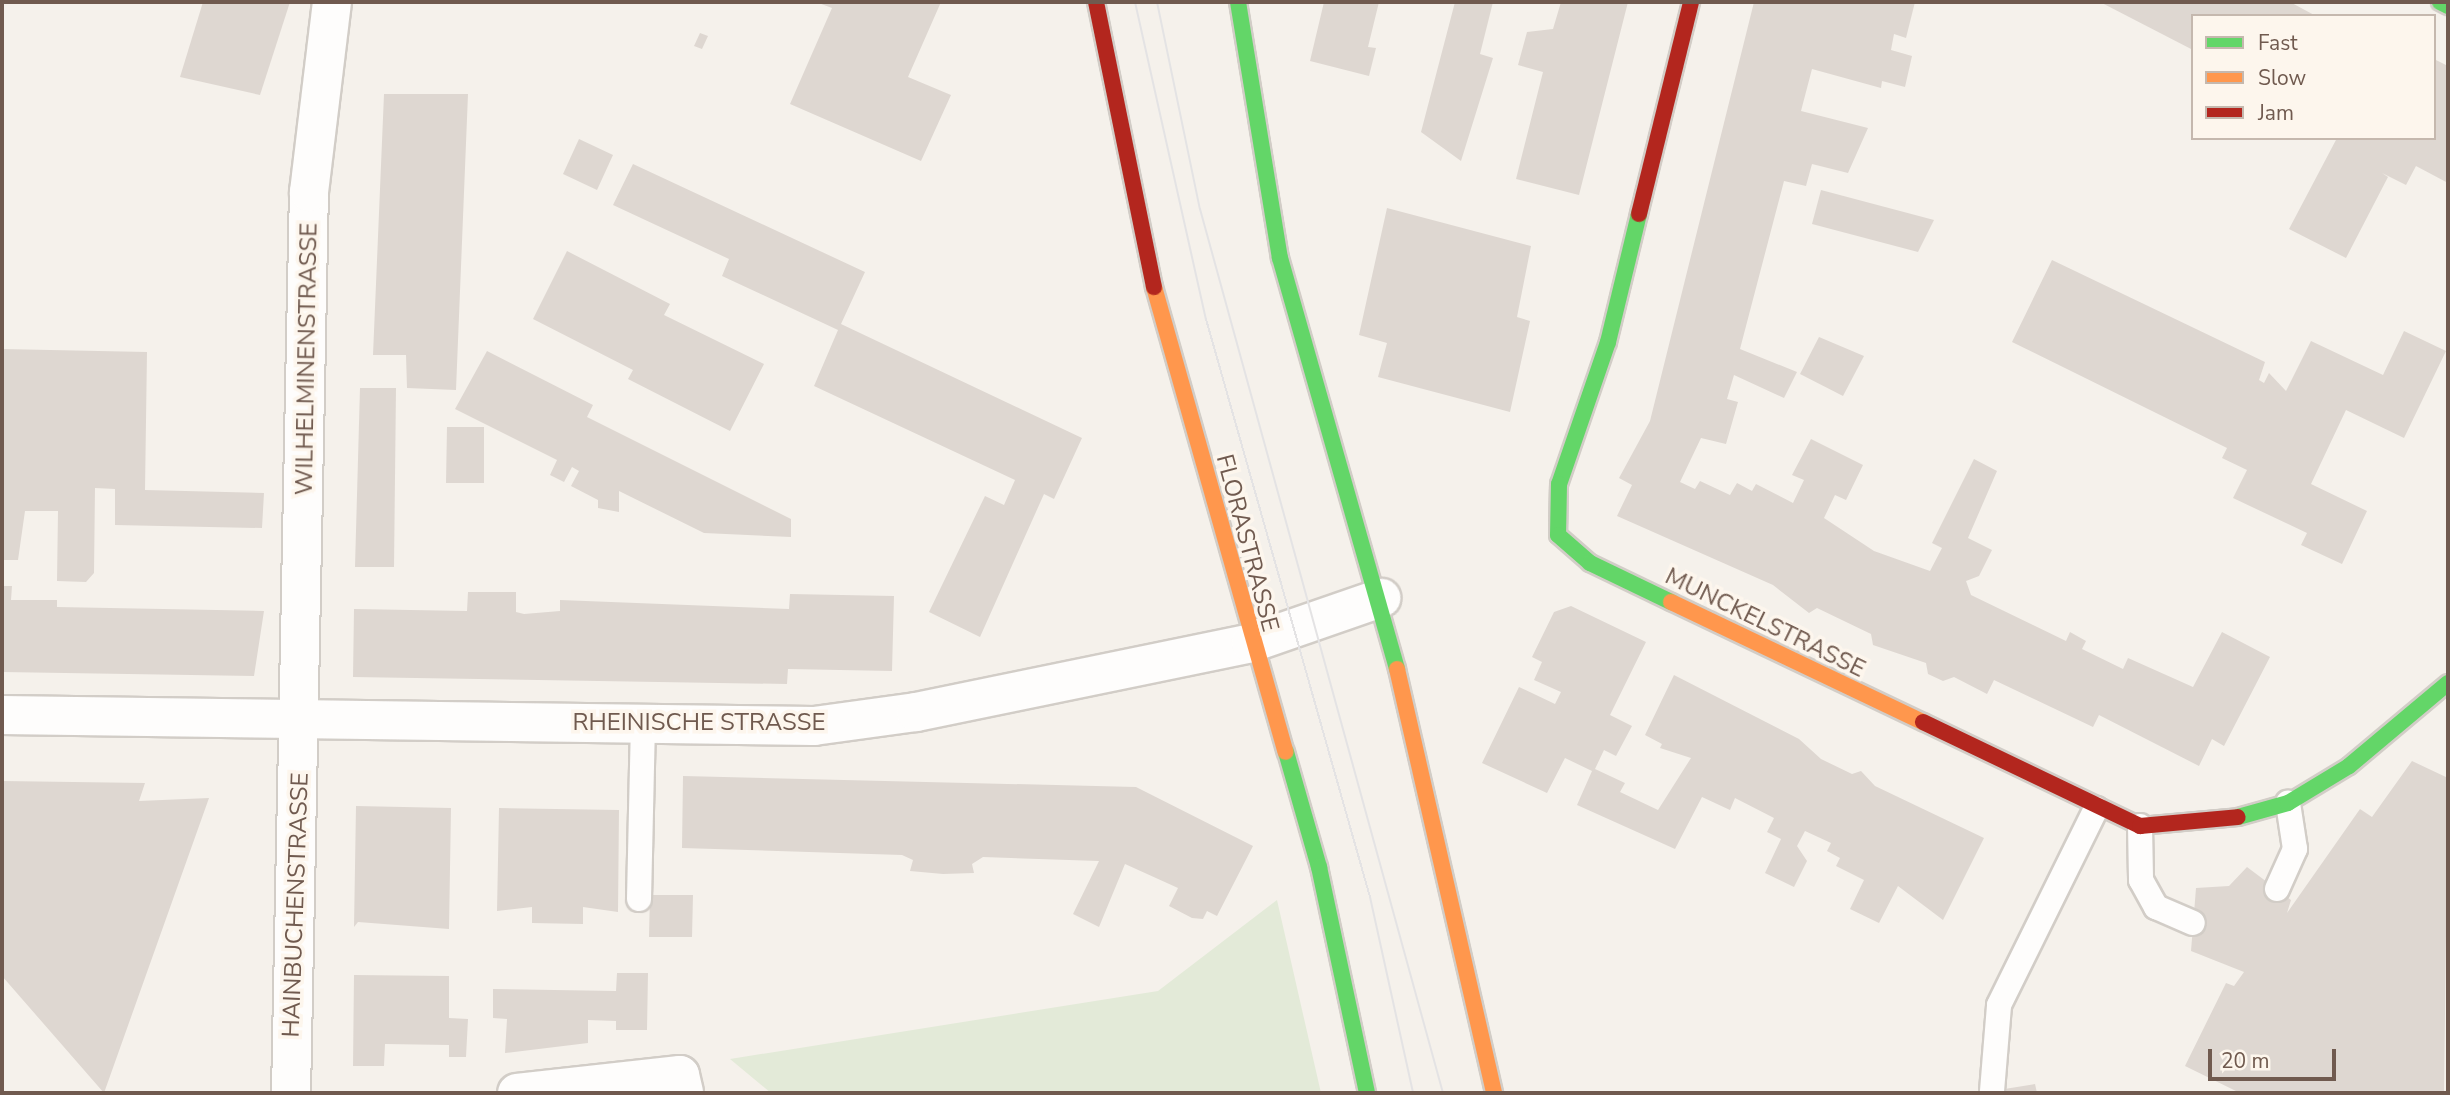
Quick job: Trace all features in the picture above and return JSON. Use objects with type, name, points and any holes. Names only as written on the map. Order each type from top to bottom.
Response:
[{"type":"main road","name":"FLORASTRASSE","points":[[1096,2],[1142,235],[1251,643],[1319,867],[1367,1093]]},
{"type":"main road","points":[[1238,2],[1280,258],[1381,598],[1494,1093]]},
{"type":"main road","name":"MUNCKELSTRASSE","points":[[1691,2],[1608,342],[1559,484],[1558,535],[1590,563],[2096,809],[2140,826],[2230,819],[2288,803],[2349,766],[2448,683]]},
{"type":"main road","points":[[2440,2],[2448,6]]},
{"type":"street","name":"WILHELMINENSTRASSE","points":[[302,717],[309,192],[332,2]]},
{"type":"street","name":"RHEINISCHE STRASSE","points":[[2,715],[814,726],[916,712],[1251,643],[1381,598]]},
{"type":"street","name":"HAINBUCHENSTRASSE","points":[[291,1093],[302,717]]},
{"type":"street","points":[[517,1093],[680,1075],[684,1093]]},
{"type":"lane","points":[[639,899],[643,725]]},
{"type":"lane","points":[[2277,889],[2295,849],[2288,803]]},
{"type":"lane","points":[[1992,1091],[1998,1005],[2096,809]]},
{"type":"lane","points":[[2140,826],[2141,880],[2156,907],[2193,923]]},
{"type":"green space","points":[[1277,900],[1321,1093],[771,1093],[730,1059],[1158,991]]},
{"type":"building","points":[[203,2],[290,2],[260,95],[180,77]]},
{"type":"building","points":[[816,2],[941,2],[908,77],[951,95],[921,161],[790,104],[832,8]]},
{"type":"building","points":[[1324,2],[1379,2],[1368,47],[1376,48],[1369,76],[1310,61]]},
{"type":"building","points":[[1455,2],[1493,2],[1480,54],[1493,58],[1461,161],[1421,132]]},
{"type":"building","points":[[1561,2],[1628,2],[1579,195],[1516,179],[1543,72],[1518,65],[1527,32],[1553,29]]},
{"type":"building","points":[[1754,2],[1915,2],[1906,38],[1894,34],[1891,50],[1912,56],[1905,87],[1882,81],[1881,88],[1812,69],[1801,111],[1868,128],[1848,173],[1812,164],[1806,186],[1784,181],[1740,349],[1797,372],[1784,398],[1734,375],[1727,399],[1738,402],[1726,444],[1701,438],[1680,482],[1695,489],[1700,481],[1730,495],[1737,483],[1752,491],[1756,484],[1793,503],[1804,480],[1792,475],[1811,439],[1863,465],[1846,500],[1835,495],[1824,518],[1874,551],[1930,571],[1942,548],[1932,543],[1974,459],[1997,471],[1968,538],[1992,550],[1979,576],[1966,581],[1971,595],[2066,641],[2070,632],[2086,641],[2082,649],[2123,669],[2128,658],[2193,687],[2222,632],[2270,657],[2224,746],[2212,739],[2199,766],[2099,715],[2093,727],[1994,680],[1987,694],[1954,677],[1943,681],[1928,674],[1926,663],[1873,645],[1871,634],[1817,608],[1809,613],[1773,585],[1617,516],[1632,485],[1619,478],[1650,421]]},
{"type":"building","points":[[2100,2],[2290,2],[2312,14],[2191,14],[2191,49]]},
{"type":"building","points":[[700,33],[708,36],[702,49],[694,46]]},
{"type":"building","points":[[2436,60],[2448,66],[2448,183],[2416,166],[2406,185],[2382,173],[2388,177],[2346,258],[2289,229],[2336,140],[2436,140]]},
{"type":"building","points":[[384,94],[468,94],[456,390],[407,388],[406,355],[373,355]]},
{"type":"building","points":[[579,139],[613,155],[597,190],[563,174]]},
{"type":"building","points":[[633,164],[865,272],[841,324],[1082,438],[1054,499],[1044,494],[980,637],[929,612],[985,496],[1004,505],[1015,480],[814,386],[838,330],[722,276],[729,259],[613,205]]},
{"type":"building","points":[[1821,190],[1934,220],[1918,252],[1812,224]]},
{"type":"building","points":[[1387,208],[1531,246],[1517,317],[1530,321],[1510,412],[1378,377],[1387,343],[1359,335]]},
{"type":"building","points":[[567,251],[670,304],[664,315],[764,364],[730,431],[628,379],[633,370],[533,319]]},
{"type":"building","points":[[2052,260],[2265,362],[2259,380],[2264,383],[2269,373],[2286,391],[2311,341],[2383,375],[2404,331],[2446,351],[2404,438],[2346,410],[2311,484],[2367,511],[2342,564],[2301,545],[2307,533],[2233,498],[2247,470],[2222,458],[2227,448],[2012,342]]},
{"type":"building","points":[[1819,337],[1864,356],[1843,396],[1800,374]]},
{"type":"building","points":[[2,349],[147,352],[145,490],[264,493],[262,528],[115,525],[115,489],[95,488],[94,573],[86,582],[57,581],[58,511],[25,511],[18,560],[2,560]]},
{"type":"building","points":[[487,351],[593,405],[587,417],[791,519],[791,537],[704,533],[619,491],[619,512],[598,508],[598,500],[571,486],[579,471],[572,467],[564,482],[550,475],[557,460],[455,409]]},
{"type":"building","points":[[360,388],[396,388],[394,567],[355,567]]},
{"type":"building","points":[[447,427],[484,427],[484,483],[446,483]]},
{"type":"building","points":[[2,586],[12,586],[11,600],[57,600],[57,607],[264,611],[254,676],[2,672]]},
{"type":"building","points":[[468,592],[516,592],[516,612],[524,614],[560,611],[560,600],[789,609],[790,594],[894,596],[892,671],[788,669],[787,684],[353,677],[354,609],[467,611]]},
{"type":"building","points":[[1571,606],[1646,642],[1610,715],[1632,726],[1616,756],[1604,750],[1595,769],[1625,783],[1620,792],[1658,810],[1691,758],[1660,748],[1662,744],[1645,735],[1674,675],[1799,739],[1821,759],[1852,774],[1861,771],[1875,786],[1984,838],[1943,920],[1898,886],[1879,923],[1850,909],[1864,880],[1836,866],[1840,858],[1827,851],[1831,843],[1805,831],[1797,846],[1807,861],[1794,887],[1765,873],[1781,839],[1767,832],[1774,818],[1735,798],[1730,810],[1702,797],[1675,849],[1577,805],[1592,771],[1565,758],[1547,793],[1482,763],[1519,687],[1555,704],[1561,692],[1534,680],[1542,662],[1532,657],[1554,612]]},
{"type":"building","points":[[2412,761],[2448,778],[2444,1093],[2240,1093],[2185,1066],[2226,983],[2234,986],[2244,972],[2191,951],[2196,888],[2229,886],[2247,867],[2291,900],[2287,913],[2360,809],[2372,817]]},
{"type":"building","points":[[683,776],[1136,787],[1253,846],[1217,916],[1207,911],[1203,919],[1192,918],[1169,906],[1178,888],[1125,864],[1099,927],[1073,914],[1099,861],[983,857],[972,864],[974,873],[943,874],[910,871],[913,860],[902,855],[682,848]]},
{"type":"building","points":[[2,781],[145,783],[139,801],[209,798],[104,1093],[2,976]]},
{"type":"building","points":[[356,806],[451,808],[449,929],[358,922],[354,927]]},
{"type":"building","points":[[499,808],[619,810],[618,912],[583,907],[583,924],[532,923],[532,907],[497,911]]},
{"type":"building","points":[[650,895],[693,895],[692,937],[649,937]]},
{"type":"building","points":[[617,973],[648,973],[647,1030],[616,1030],[616,1021],[588,1020],[588,1043],[505,1053],[507,1019],[493,1018],[493,989],[616,991]]},
{"type":"building","points":[[354,975],[449,976],[449,1018],[468,1019],[466,1057],[449,1057],[449,1045],[385,1044],[384,1066],[353,1066]]},
{"type":"building","points":[[2035,1084],[2037,1093],[1986,1093],[1986,1092]]},
{"type":"tram line","points":[[1135,2],[1206,319],[1370,897],[1413,1093]]},
{"type":"tram line","points":[[1157,2],[1200,209],[1443,1093]]},
{"type":"traffic: fast","points":[[1238,2],[1280,258],[1397,669]]},
{"type":"traffic: fast","points":[[2440,2],[2448,6]]},
{"type":"traffic: fast","points":[[1639,214],[1608,342],[1559,484],[1558,535],[1590,563],[1671,602]]},
{"type":"traffic: fast","points":[[2238,817],[2288,803],[2349,766],[2448,683]]},
{"type":"traffic: fast","points":[[1286,752],[1319,867],[1367,1093]]},
{"type":"traffic: slow","points":[[1154,287],[1286,752]]},
{"type":"traffic: slow","points":[[1671,602],[1923,722]]},
{"type":"traffic: slow","points":[[1397,669],[1494,1093]]},
{"type":"traffic: jam","points":[[1096,2],[1154,287]]},
{"type":"traffic: jam","points":[[1639,214],[1691,2]]},
{"type":"traffic: jam","points":[[1923,722],[2140,826],[2238,817]]}]
